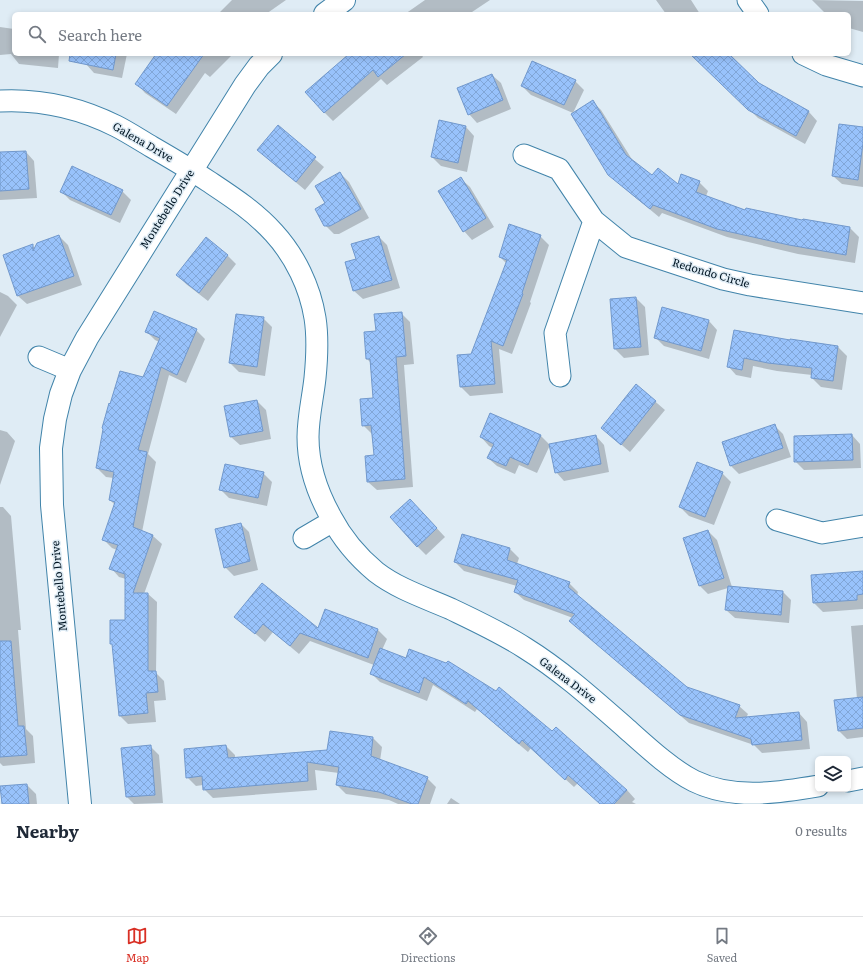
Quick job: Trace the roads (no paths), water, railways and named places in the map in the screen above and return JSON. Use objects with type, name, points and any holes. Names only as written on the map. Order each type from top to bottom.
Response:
[{"type":"street","points":[[328,12],[344,0]]},
{"type":"street","points":[[748,0],[757,12]]},
{"type":"street","name":"Montebello Drive","points":[[80,804],[52,505],[51,448],[54,419],[70,370],[87,338],[245,85],[269,56]]},
{"type":"street","points":[[808,56],[826,64],[863,76]]},
{"type":"street","name":"Galena Drive","points":[[0,101],[13,100],[38,102],[67,107],[116,126],[191,170],[254,213],[271,229],[296,262],[308,290],[315,317],[317,347],[308,436],[310,460],[324,504],[344,540],[376,572],[394,584],[451,610],[526,648],[588,695],[654,752],[694,781],[719,789],[740,793],[776,792],[815,786]]},
{"type":"street","name":"Redondo Circle","points":[[524,155],[559,169],[594,221],[626,247],[723,279],[750,285],[863,303]]},
{"type":"street","points":[[560,376],[554,333],[594,221]]},
{"type":"street","points":[[39,357],[70,370]]},
{"type":"street","points":[[777,520],[822,533],[863,526]]},
{"type":"street","points":[[304,538],[333,521]]},
{"type":"street","points":[[851,780],[863,778]]}]
